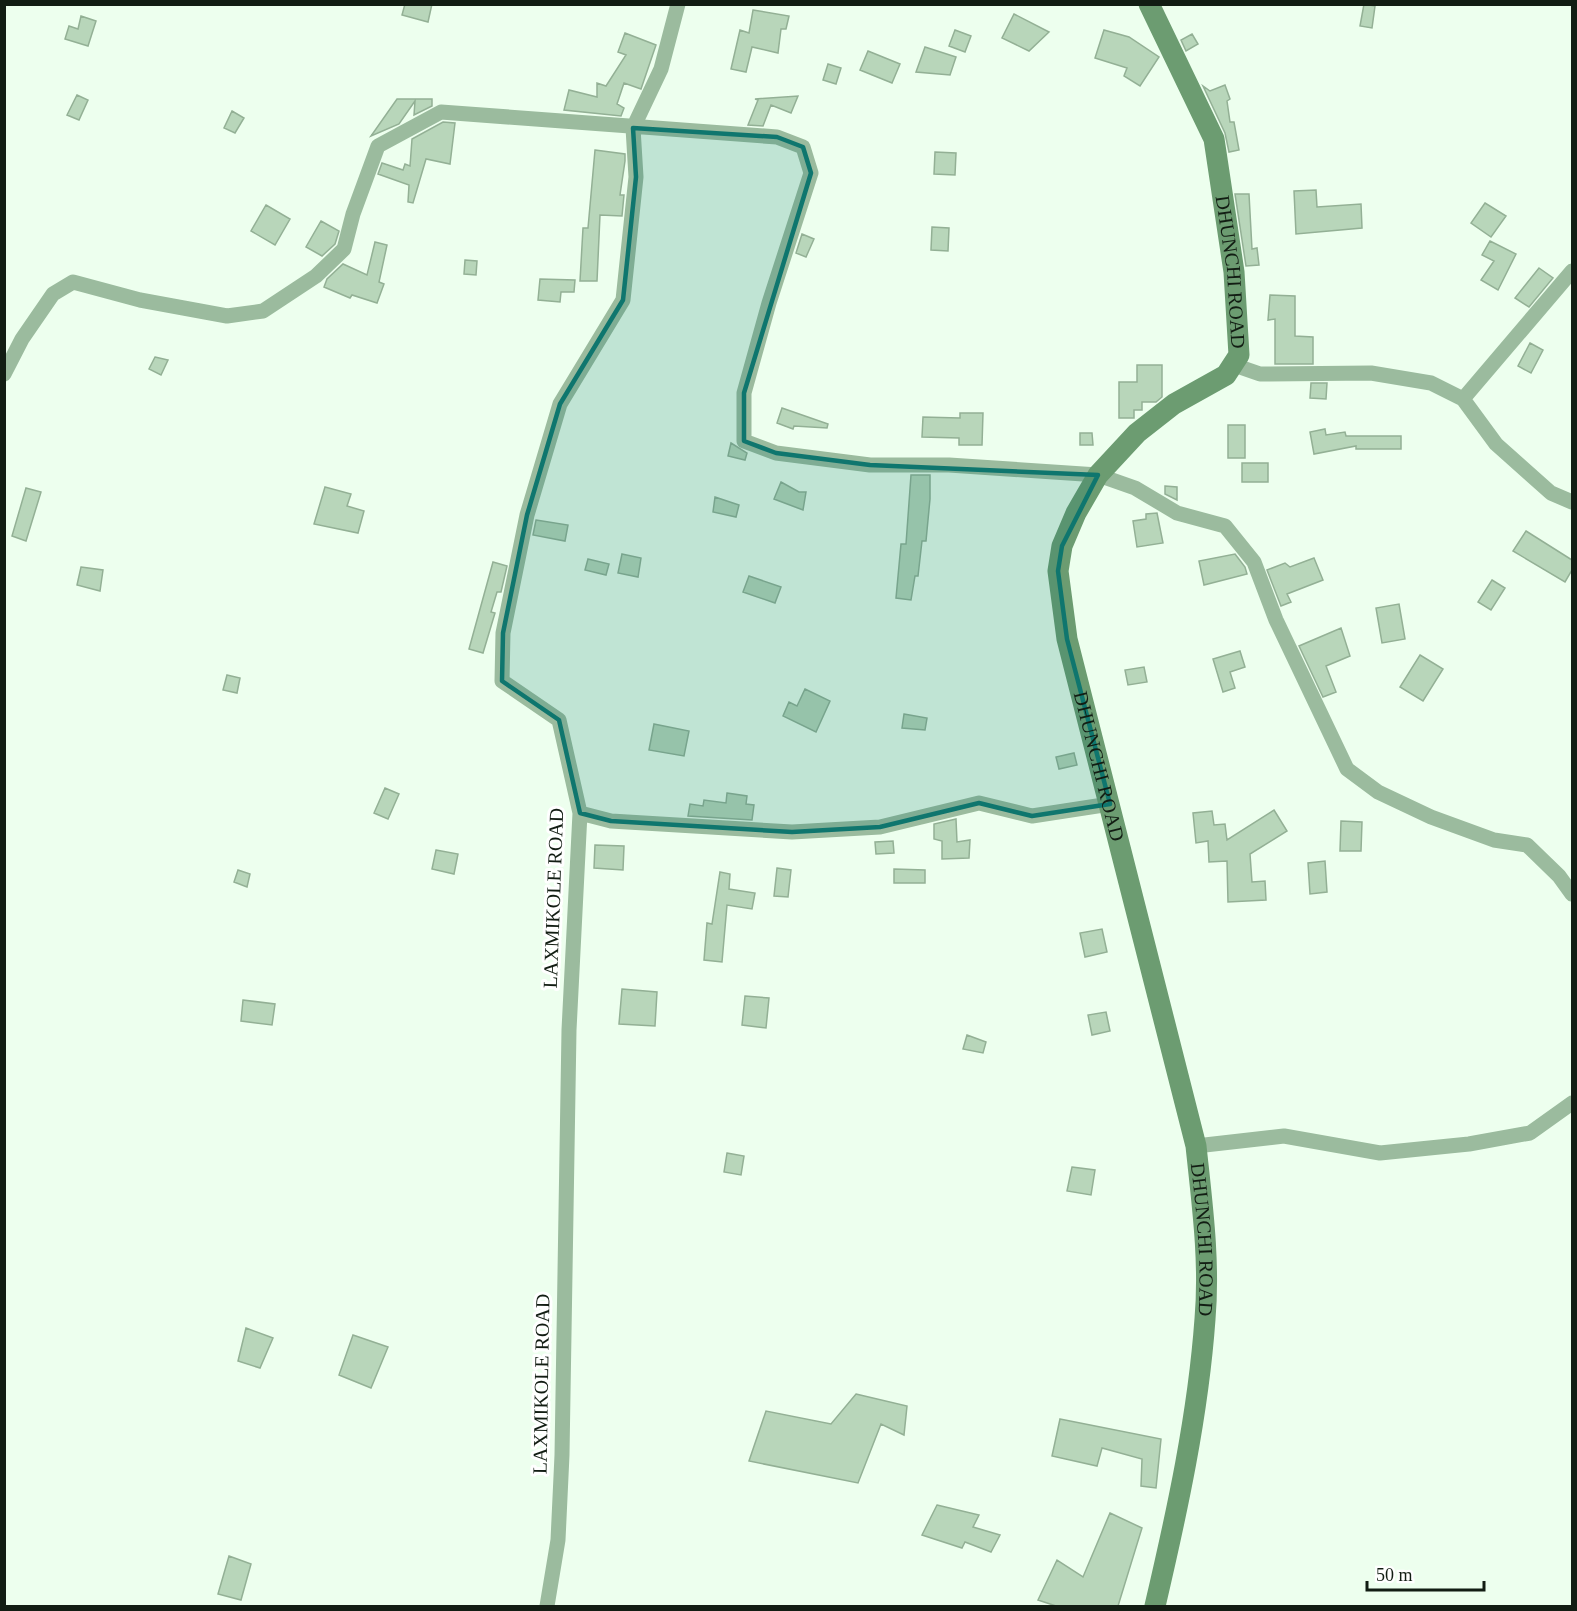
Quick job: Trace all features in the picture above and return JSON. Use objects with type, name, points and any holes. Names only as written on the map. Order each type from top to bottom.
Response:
[{"type":"street","name":"LAXMIKOLE ROAD","points":[[547,1606],[558,1540],[562,1455],[569,1030],[580,813],[559,720],[501,681],[503,633],[527,515],[560,404],[623,300],[636,177],[633,128],[661,69],[678,4]]},
{"type":"street","name":"DHUNCHI ROAD","points":[[1149,4],[1214,140],[1234,272],[1239,355],[1234,366],[1226,375],[1174,404],[1146,426],[1098,475],[1076,513],[1062,546],[1058,571],[1068,639],[1196,1146],[1205,1233],[1205,1318],[1183,1489],[1155,1606]]},
{"type":"street","points":[[4,374],[22,339],[53,294],[73,282],[140,300],[227,316],[263,311],[316,276],[344,249],[353,214],[378,146],[441,112],[777,137],[803,147],[811,173],[769,303],[744,393],[744,441],[776,453],[870,465],[949,465],[1098,475],[1135,488],[1177,513],[1225,526],[1254,562],[1275,620],[1347,769],[1378,792],[1431,817],[1494,840],[1527,845],[1559,876],[1572,894]]},
{"type":"street","points":[[1463,399],[1572,271]]},
{"type":"street","points":[[1234,366],[1260,374],[1371,373],[1431,383],[1463,399],[1496,444],[1551,493],[1572,502]]},
{"type":"street","points":[[580,813],[611,822],[792,832],[880,827],[979,802],[1032,816],[1110,804]]},
{"type":"street","points":[[1196,1146],[1284,1136],[1380,1153],[1469,1144],[1530,1133],[1572,1103]]},
{"type":"highlighted area","points":[[633,128],[777,137],[803,147],[811,173],[744,393],[744,441],[776,453],[870,465],[1098,475],[1062,546],[1058,571],[1067,639],[1110,804],[1032,816],[979,803],[880,827],[792,832],[611,821],[580,813],[559,720],[502,681],[503,633],[527,515],[560,404],[623,300],[636,177]]},
{"type":"building","points":[[405,4],[432,4],[428,22],[402,15]]},
{"type":"building","points":[[1364,4],[1375,6],[1372,28],[1360,26]]},
{"type":"building","points":[[753,10],[789,16],[786,29],[781,29],[778,53],[752,47],[746,72],[731,69],[740,30],[749,33]]},
{"type":"building","points":[[1014,14],[1049,32],[1029,51],[1002,38]]},
{"type":"building","points":[[81,16],[96,21],[88,46],[65,39],[69,26],[78,29]]},
{"type":"building","points":[[955,30],[971,36],[965,52],[949,46]]},
{"type":"building","points":[[1104,30],[1129,37],[1159,57],[1140,86],[1124,76],[1127,68],[1095,58]]},
{"type":"building","points":[[625,33],[656,45],[641,89],[624,83],[617,104],[624,108],[621,116],[564,110],[569,90],[597,97],[597,83],[606,86],[626,55],[618,52]]},
{"type":"building","points":[[1192,34],[1198,44],[1186,51],[1181,40]]},
{"type":"building","points":[[925,47],[956,57],[950,75],[916,72]]},
{"type":"building","points":[[868,51],[900,64],[892,83],[860,70]]},
{"type":"building","points":[[828,64],[841,68],[836,84],[823,80]]},
{"type":"building","points":[[1225,85],[1230,99],[1227,101],[1230,122],[1234,122],[1239,150],[1229,152],[1225,133],[1203,86],[1210,91]]},
{"type":"building","points":[[77,95],[88,100],[79,120],[67,115]]},
{"type":"building","points":[[798,96],[791,113],[771,105],[763,126],[748,125],[758,100],[755,99]]},
{"type":"building","points":[[397,99],[432,99],[432,106],[414,115],[415,101],[399,124],[371,136]]},
{"type":"building","points":[[232,111],[244,118],[235,133],[224,128]]},
{"type":"building","points":[[443,122],[455,123],[450,164],[426,159],[413,203],[408,202],[409,185],[378,174],[382,163],[403,170],[405,164],[410,166],[412,139]]},
{"type":"building","points":[[595,150],[625,154],[620,195],[624,195],[622,216],[600,215],[597,281],[580,281],[583,228],[588,228]]},
{"type":"building","points":[[935,152],[956,153],[955,175],[934,174]]},
{"type":"building","points":[[1316,190],[1317,207],[1361,204],[1362,228],[1296,234],[1294,191]]},
{"type":"building","points":[[1235,194],[1249,194],[1252,249],[1257,248],[1259,265],[1246,266]]},
{"type":"building","points":[[1485,203],[1506,216],[1491,237],[1471,223]]},
{"type":"building","points":[[266,205],[290,219],[275,245],[251,231]]},
{"type":"building","points":[[321,221],[339,231],[335,244],[322,256],[306,247]]},
{"type":"building","points":[[932,227],[949,228],[948,251],[931,250]]},
{"type":"building","points":[[802,234],[814,239],[806,257],[796,253]]},
{"type":"building","points":[[1490,241],[1516,254],[1498,290],[1481,280],[1494,261],[1482,255]]},
{"type":"building","points":[[375,242],[387,245],[379,282],[384,284],[377,303],[352,295],[350,298],[324,287],[327,279],[343,264],[367,275]]},
{"type":"building","points":[[465,260],[477,261],[476,275],[464,274]]},
{"type":"building","points":[[1539,268],[1553,278],[1529,307],[1515,298]]},
{"type":"building","points":[[540,279],[575,280],[574,292],[561,292],[560,302],[538,300]]},
{"type":"building","points":[[1270,295],[1295,296],[1295,336],[1313,337],[1313,364],[1275,364],[1275,319],[1268,320]]},
{"type":"building","points":[[1530,343],[1543,350],[1531,373],[1518,366]]},
{"type":"building","points":[[155,357],[168,360],[161,375],[149,369]]},
{"type":"building","points":[[1137,365],[1162,365],[1162,397],[1156,402],[1142,402],[1142,410],[1134,410],[1134,418],[1119,418],[1119,382],[1137,382]]},
{"type":"building","points":[[1311,383],[1327,383],[1326,399],[1310,398]]},
{"type":"building","points":[[782,408],[828,424],[827,428],[794,426],[793,429],[777,423]]},
{"type":"building","points":[[960,413],[983,413],[982,445],[959,445],[959,438],[922,437],[923,417],[960,418]]},
{"type":"building","points":[[1228,425],[1245,425],[1245,458],[1228,458]]},
{"type":"building","points":[[1325,429],[1326,435],[1345,432],[1346,436],[1401,436],[1401,449],[1356,449],[1356,446],[1314,454],[1310,432]]},
{"type":"building","points":[[1080,433],[1092,433],[1093,445],[1080,445]]},
{"type":"building","points":[[731,443],[747,453],[745,460],[728,456]]},
{"type":"building","points":[[1242,463],[1268,463],[1268,482],[1242,482]]},
{"type":"building","points":[[911,475],[930,475],[930,499],[926,541],[922,541],[918,576],[915,576],[911,600],[896,598],[901,544],[906,544]]},
{"type":"building","points":[[781,482],[799,492],[806,492],[803,510],[774,499]]},
{"type":"building","points":[[1165,486],[1177,487],[1177,500],[1165,494]]},
{"type":"building","points":[[325,487],[351,494],[347,506],[364,511],[358,533],[314,524]]},
{"type":"building","points":[[26,488],[41,492],[26,541],[12,536]]},
{"type":"building","points":[[715,497],[739,505],[736,517],[713,512]]},
{"type":"building","points":[[1157,513],[1163,543],[1137,547],[1133,521],[1146,519],[1146,514]]},
{"type":"building","points":[[536,520],[568,525],[565,541],[533,535]]},
{"type":"building","points":[[1526,531],[1572,560],[1572,570],[1565,582],[1513,551]]},
{"type":"building","points":[[622,554],[641,558],[638,577],[618,573]]},
{"type":"building","points":[[1235,554],[1245,567],[1247,574],[1204,585],[1199,561]]},
{"type":"building","points":[[1314,558],[1323,580],[1287,594],[1291,602],[1281,606],[1267,570],[1285,563],[1290,567]]},
{"type":"building","points":[[588,559],[609,564],[606,575],[585,570]]},
{"type":"building","points":[[493,562],[507,566],[501,592],[497,592],[491,612],[495,613],[483,653],[469,649]]},
{"type":"building","points":[[81,567],[103,570],[100,591],[77,585]]},
{"type":"building","points":[[749,576],[781,587],[775,603],[743,592]]},
{"type":"building","points":[[1492,580],[1505,588],[1491,610],[1478,602]]},
{"type":"building","points":[[1399,604],[1405,639],[1382,643],[1376,608]]},
{"type":"building","points":[[1341,628],[1350,656],[1326,666],[1336,692],[1323,697],[1299,646]]},
{"type":"building","points":[[1240,651],[1245,667],[1230,672],[1235,688],[1223,692],[1213,659]]},
{"type":"building","points":[[1420,655],[1443,669],[1423,701],[1400,687]]},
{"type":"building","points":[[1144,667],[1147,682],[1128,685],[1125,670]]},
{"type":"building","points":[[227,675],[240,678],[237,693],[223,690]]},
{"type":"building","points":[[805,689],[830,701],[816,732],[783,716],[789,702],[797,706]]},
{"type":"building","points":[[904,714],[927,718],[925,730],[902,728]]},
{"type":"building","points":[[654,724],[689,731],[684,756],[649,750]]},
{"type":"building","points":[[1074,753],[1077,765],[1059,769],[1056,757]]},
{"type":"building","points":[[385,788],[399,794],[388,819],[374,813]]},
{"type":"building","points":[[727,793],[747,796],[746,804],[754,805],[752,820],[688,816],[690,804],[703,806],[704,800],[726,803]]},
{"type":"building","points":[[1274,810],[1287,831],[1250,854],[1252,882],[1265,881],[1266,900],[1228,902],[1227,861],[1209,862],[1208,841],[1196,843],[1193,813],[1212,811],[1214,825],[1225,824],[1227,840]]},
{"type":"building","points":[[956,819],[957,842],[970,840],[969,858],[942,859],[942,841],[934,839],[934,824]]},
{"type":"building","points":[[1341,821],[1362,822],[1361,851],[1340,851]]},
{"type":"building","points":[[893,841],[894,853],[876,854],[875,842]]},
{"type":"building","points":[[595,845],[624,846],[623,870],[594,868]]},
{"type":"building","points":[[436,850],[458,854],[454,874],[432,869]]},
{"type":"building","points":[[1325,861],[1327,892],[1310,894],[1308,863]]},
{"type":"building","points":[[777,868],[791,870],[788,897],[774,896]]},
{"type":"building","points":[[894,869],[925,870],[925,883],[894,883]]},
{"type":"building","points":[[238,870],[250,874],[247,887],[234,882]]},
{"type":"building","points":[[720,872],[730,874],[729,889],[755,893],[752,909],[727,905],[722,962],[704,960],[707,923],[712,924]]},
{"type":"building","points":[[1102,929],[1107,952],[1085,957],[1080,933]]},
{"type":"building","points":[[622,989],[657,992],[655,1026],[619,1024]]},
{"type":"building","points":[[745,996],[769,998],[766,1028],[742,1025]]},
{"type":"building","points":[[243,1000],[275,1004],[272,1025],[241,1021]]},
{"type":"building","points":[[1106,1012],[1110,1031],[1092,1035],[1088,1015]]},
{"type":"building","points":[[967,1035],[986,1042],[983,1053],[963,1049]]},
{"type":"building","points":[[727,1153],[744,1156],[741,1175],[724,1172]]},
{"type":"building","points":[[1072,1167],[1095,1170],[1091,1195],[1067,1191]]},
{"type":"building","points":[[246,1328],[273,1338],[260,1368],[238,1361]]},
{"type":"building","points":[[353,1335],[388,1347],[371,1388],[339,1375]]},
{"type":"building","points":[[856,1394],[907,1406],[904,1435],[881,1424],[858,1483],[749,1461],[766,1411],[831,1424]]},
{"type":"building","points":[[1060,1419],[1161,1439],[1156,1488],[1141,1486],[1142,1459],[1102,1448],[1097,1466],[1052,1456]]},
{"type":"building","points":[[937,1505],[979,1515],[973,1527],[1000,1535],[991,1552],[965,1542],[962,1548],[922,1535]]},
{"type":"building","points":[[1110,1513],[1142,1528],[1118,1606],[1056,1606],[1038,1600],[1057,1560],[1083,1577]]},
{"type":"building","points":[[229,1556],[251,1564],[241,1600],[218,1594]]}]
